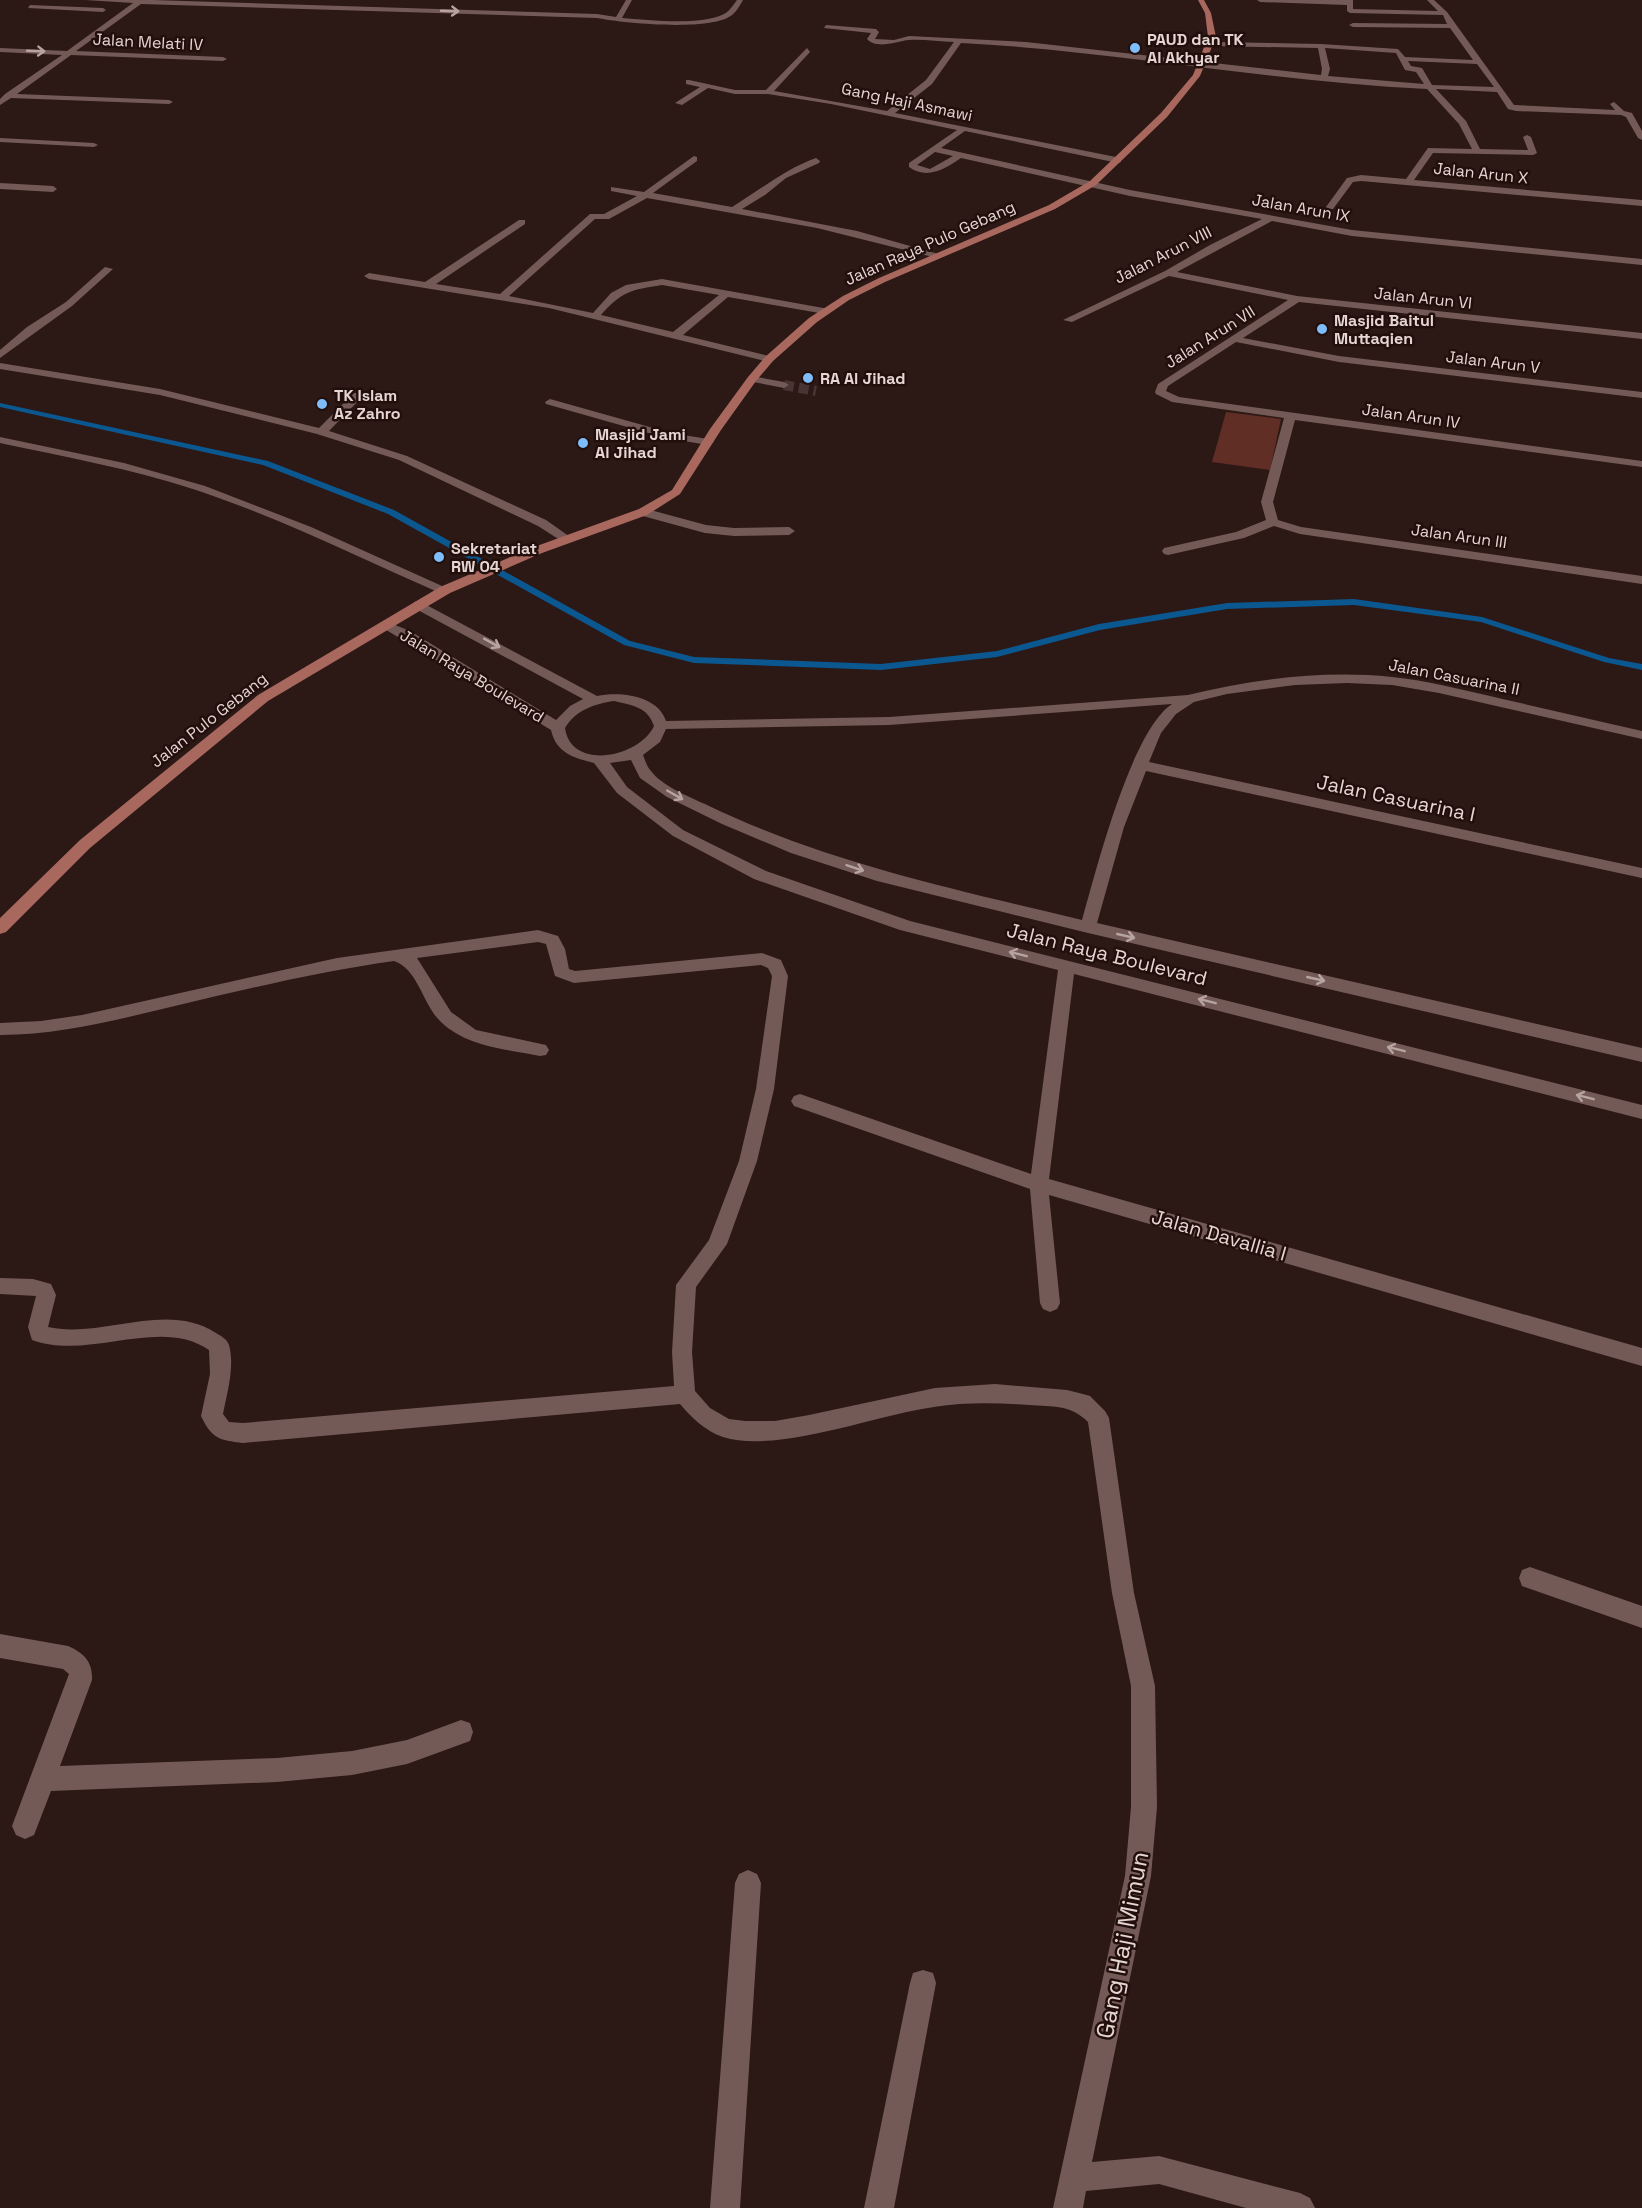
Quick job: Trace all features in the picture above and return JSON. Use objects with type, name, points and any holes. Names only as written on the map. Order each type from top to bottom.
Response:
[{"type":"main road","points":[[1201,0],[1211,24],[1211,45]]},
{"type":"main road","name":"Jalan Raya Pulo Gebang","points":[[469,578],[643,512],[676,492],[752,379],[769,359],[804,326],[825,311],[882,280],[1052,207],[1093,183],[1173,106],[1202,63],[1211,45]]},
{"type":"main road","name":"Jalan Pulo Gebang","points":[[0,928],[85,844],[236,718],[296,677],[469,578]]},
{"type":"street","points":[[37,0],[28,6],[137,11]]},
{"type":"street","points":[[88,0],[597,16],[617,21]]},
{"type":"street","points":[[314,6],[325,0]]},
{"type":"street","points":[[617,21],[629,0]]},
{"type":"street","points":[[598,26],[617,21],[711,19],[730,14],[740,0]]},
{"type":"street","points":[[1260,0],[1445,13]]},
{"type":"street","points":[[826,27],[873,31],[875,32],[871,39],[873,41],[894,42],[909,38],[1026,44],[1324,78],[1430,88],[1500,90],[1452,26],[1445,13],[1430,0]]},
{"type":"street","points":[[0,103],[139,2]]},
{"type":"street","points":[[1350,5],[1351,36],[1355,49],[1396,51],[1408,69],[1419,70],[1430,88],[1456,113],[1478,153]]},
{"type":"street","points":[[1211,45],[1321,46],[1351,36],[1452,26]]},
{"type":"street","points":[[916,47],[924,39]]},
{"type":"street","points":[[888,114],[929,82],[946,51],[959,40]]},
{"type":"street","points":[[1321,46],[1326,69],[1324,78]]},
{"type":"street","name":"Jalan Melati IV","points":[[0,50],[223,59]]},
{"type":"street","points":[[768,92],[807,50]]},
{"type":"street","points":[[1402,59],[1478,62]]},
{"type":"street","name":"Gang Haji Asmawi","points":[[689,82],[735,92],[768,92],[1118,160]]},
{"type":"street","points":[[679,103],[708,85]]},
{"type":"street","points":[[1500,93],[1511,107],[1516,109],[1642,116]]},
{"type":"street","points":[[0,96],[169,102]]},
{"type":"street","points":[[1612,101],[1625,114],[1642,138]]},
{"type":"street","points":[[960,155],[936,171],[930,172],[912,167],[932,149],[963,129]]},
{"type":"street","points":[[1409,181],[1431,150],[1533,153],[1527,137]]},
{"type":"street","points":[[0,140],[94,145]]},
{"type":"street","name":"Jalan Arun IX","points":[[932,149],[1150,197],[1352,233],[1642,262]]},
{"type":"street","points":[[501,298],[593,216],[606,217],[645,195],[694,159]]},
{"type":"street","points":[[735,209],[762,193],[783,176],[816,161]]},
{"type":"street","name":"Jalan Arun X","points":[[1329,207],[1354,179],[1409,181],[1642,203]]},
{"type":"street","points":[[0,186],[53,189]]},
{"type":"street","points":[[614,189],[735,209],[887,240],[937,255]]},
{"type":"street","name":"Jalan Arun VIII","points":[[1068,320],[1168,273],[1213,247],[1272,218]]},
{"type":"street","points":[[426,286],[522,222]]},
{"type":"street","points":[[0,355],[31,329],[69,304],[108,269]]},
{"type":"street","name":"Jalan Arun VI","points":[[1168,273],[1297,299],[1642,336]]},
{"type":"street","points":[[369,276],[595,316],[769,359]]},
{"type":"street","points":[[595,316],[614,295],[636,284],[662,282],[825,311]]},
{"type":"street","points":[[674,337],[727,293]]},
{"type":"street","name":"Jalan Arun VII","points":[[1176,400],[1160,392],[1163,384],[1297,299]]},
{"type":"street","name":"Jalan Arun V","points":[[1234,339],[1339,359],[1642,395]]},
{"type":"street","points":[[0,366],[160,392],[321,432],[403,458],[542,523],[567,539]]},
{"type":"street","points":[[752,379],[784,386]]},
{"type":"street","points":[[321,432],[358,395]]},
{"type":"street","name":"Jalan Arun IV","points":[[1176,400],[1642,464]]},
{"type":"street","points":[[550,402],[670,436],[708,442]]},
{"type":"street","points":[[1168,551],[1240,535],[1273,522],[1267,502],[1290,416]]},
{"type":"street","points":[[0,440],[107,461],[166,477],[308,529],[445,590]]},
{"type":"street","points":[[643,512],[705,529],[734,532],[789,531]]},
{"type":"street","name":"Jalan Arun III","points":[[1273,522],[1300,530],[1642,580]]},
{"type":"street","name":"Jalan Raya Boulevard","points":[[419,605],[595,700]]},
{"type":"street","name":"Jalan Raya Boulevard","points":[[386,625],[405,634],[558,728]]},
{"type":"street","name":"Jalan Casuarina II","points":[[1088,927],[1116,827],[1154,732],[1171,711],[1189,699],[1227,690],[1295,681],[1347,679],[1392,681],[1438,689],[1642,735]]},
{"type":"street","points":[[614,697],[632,699],[647,705],[658,714],[662,725],[659,736],[635,754],[617,759],[586,758],[568,749],[560,740],[558,728],[564,716],[578,706],[595,700],[614,697]]},
{"type":"street","points":[[662,725],[889,721],[1189,699]]},
{"type":"street","name":"Jalan Raya Boulevard","points":[[635,754],[645,775],[672,794],[727,821],[796,849],[883,877],[1088,927],[1642,1054]]},
{"type":"street","name":"Jalan Raya Boulevard","points":[[598,759],[622,790],[678,833],[760,875],[906,926],[1642,1112]]},
{"type":"street","name":"Jalan Casuarina I","points":[[1140,765],[1642,873]]},
{"type":"street","points":[[0,1029],[29,1030],[70,1023],[279,975],[515,937],[538,936],[552,940],[557,948],[561,972],[574,977],[762,959],[776,964],[780,976],[765,1089],[748,1161],[717,1244],[686,1285],[682,1352],[685,1394],[243,1433],[223,1431],[212,1416],[220,1374],[220,1355],[219,1346],[210,1337],[186,1329],[71,1339],[48,1338],[39,1334],[38,1327],[46,1294],[44,1290],[5,1286]]},
{"type":"street","points":[[396,955],[411,961],[445,1016],[471,1035],[540,1050]]},
{"type":"street","points":[[1050,1302],[1040,1184],[1067,966]]},
{"type":"street","name":"Jalan Davallia I","points":[[800,1101],[1040,1184],[1642,1357]]},
{"type":"street","name":"Gang Haji Mimun","points":[[685,1394],[703,1415],[725,1428],[745,1431],[798,1428],[878,1408],[935,1397],[995,1393],[1066,1399],[1083,1403],[1098,1418],[1123,1593],[1143,1686],[1144,1807],[1138,1876],[1068,2208]]},
{"type":"street","points":[[1530,1578],[1642,1617]]},
{"type":"street","points":[[0,1646],[68,1658],[81,1669],[80,1680],[25,1826]]},
{"type":"street","points":[[41,1779],[277,1770],[352,1763],[407,1752],[461,1732]]},
{"type":"street","points":[[726,2208],[748,1883]]},
{"type":"street","points":[[879,2208],[922,1983]]},
{"type":"street","points":[[1075,2178],[1159,2170],[1300,2208]]},
{"type":"shaded area","points":[[1226,412],[1281,419],[1270,470],[1212,462]]},
{"type":"waterway","points":[[0,405],[265,463],[391,512],[627,643],[694,660],[881,667],[997,654],[1099,627],[1227,606],[1354,602],[1482,620],[1607,660],[1642,667]]},
{"type":"tunnel","points":[[784,385],[816,391]]},
{"type":"place","name":"PAUD dan TK Al Akhyar","points":[[1135,48]]},
{"type":"place","name":"Masjid Baitul Muttaqien","points":[[1322,329]]},
{"type":"place","name":"RA Al Jihad","points":[[808,378]]},
{"type":"place","name":"TK Islam Az Zahro","points":[[322,404]]},
{"type":"place","name":"Masjid Jami Al Jihad","points":[[583,443]]},
{"type":"place","name":"Sekretariat RW 04","points":[[439,557]]}]
